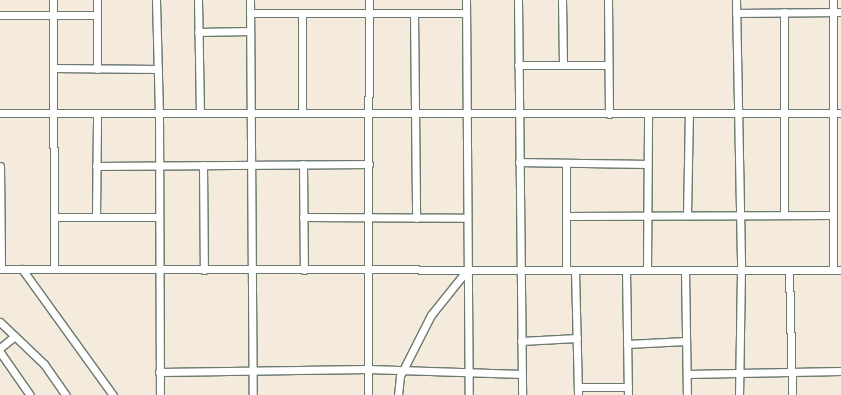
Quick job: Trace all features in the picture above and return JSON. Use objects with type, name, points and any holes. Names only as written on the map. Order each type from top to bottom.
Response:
[{"type":"street","points":[[52,0],[54,270]]},
{"type":"street","points":[[97,0],[97,69]]},
{"type":"street","points":[[156,0],[159,113],[160,395]]},
{"type":"street","points":[[198,0],[200,113]]},
{"type":"street","points":[[250,0],[252,395]]},
{"type":"street","points":[[368,395],[370,270],[369,0]]},
{"type":"street","points":[[466,0],[469,395]]},
{"type":"street","points":[[518,0],[522,395]]},
{"type":"street","points":[[562,0],[563,65]]},
{"type":"street","points":[[608,0],[609,114]]},
{"type":"street","points":[[736,0],[740,270],[739,395]]},
{"type":"street","points":[[0,166],[1,269],[837,270],[833,215],[833,0]]},
{"type":"street","points":[[784,12],[784,215]]},
{"type":"street","points":[[736,13],[841,12]]},
{"type":"street","points":[[250,13],[466,13]]},
{"type":"street","points":[[302,13],[302,113]]},
{"type":"street","points":[[414,13],[416,218]]},
{"type":"street","points":[[0,15],[97,15]]},
{"type":"street","points":[[198,32],[250,31]]},
{"type":"street","points":[[518,65],[608,65]]},
{"type":"street","points":[[53,68],[158,69]]},
{"type":"street","points":[[0,113],[841,113]]},
{"type":"street","points":[[96,217],[97,113]]},
{"type":"street","points":[[647,270],[648,114]]},
{"type":"street","points":[[687,215],[690,114]]},
{"type":"street","points":[[833,160],[841,160]]},
{"type":"street","points":[[519,162],[648,164]]},
{"type":"street","points":[[566,163],[566,270]]},
{"type":"street","points":[[303,164],[304,270]]},
{"type":"street","points":[[96,166],[369,164]]},
{"type":"street","points":[[204,165],[204,270]]},
{"type":"street","points":[[566,216],[833,215]]},
{"type":"street","points":[[304,216],[467,218]]},
{"type":"street","points":[[54,217],[159,217]]},
{"type":"street","points":[[22,269],[113,395]]},
{"type":"street","points":[[398,395],[402,370],[430,315],[467,270]]},
{"type":"street","points":[[574,270],[578,391],[628,391],[626,270]]},
{"type":"street","points":[[685,270],[687,395]]},
{"type":"street","points":[[789,270],[792,395]]},
{"type":"street","points":[[0,322],[44,364],[66,395]]},
{"type":"street","points":[[0,348],[15,336]]},
{"type":"street","points":[[522,341],[577,338]]},
{"type":"street","points":[[627,344],[686,341]]},
{"type":"street","points":[[0,352],[30,395]]},
{"type":"street","points":[[159,372],[368,369],[522,374]]},
{"type":"street","points":[[686,374],[841,371]]}]
